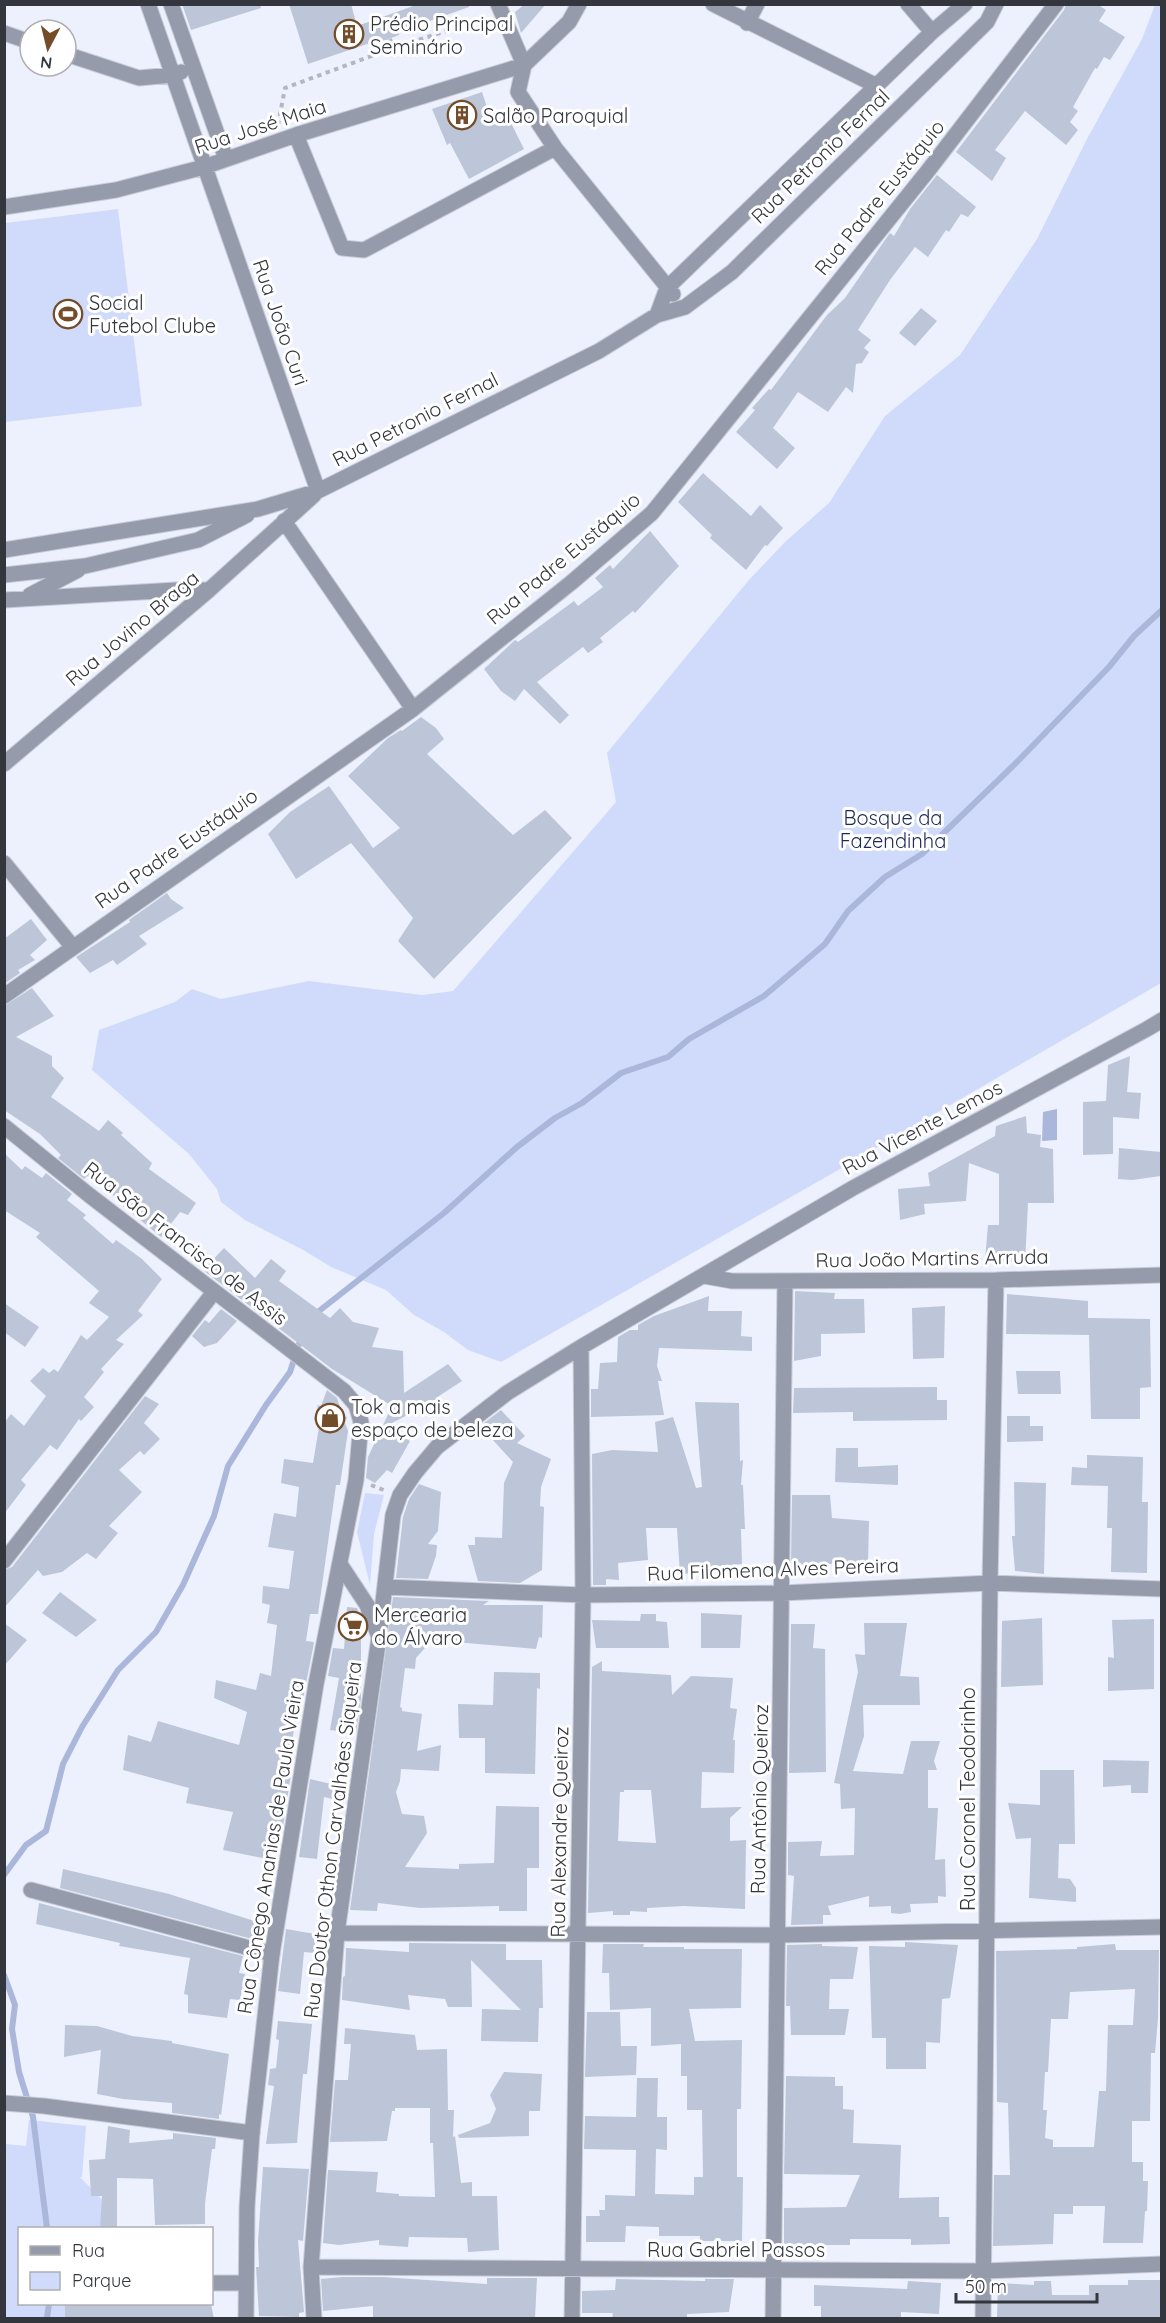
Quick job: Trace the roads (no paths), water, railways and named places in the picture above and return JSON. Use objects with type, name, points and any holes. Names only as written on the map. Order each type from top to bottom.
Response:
[{"type":"street","name":"Rua João Curi","points":[[148,4],[318,491]]},
{"type":"street","points":[[171,4],[226,159]]},
{"type":"street","points":[[579,4],[569,22],[524,65],[518,92],[555,148],[667,288],[685,307]]},
{"type":"street","points":[[713,4],[877,86]]},
{"type":"street","points":[[747,23],[757,4]]},
{"type":"street","points":[[908,4],[932,32]]},
{"type":"street","name":"Rua Petronio Fernal","points":[[657,315],[667,288],[932,32],[965,4]]},
{"type":"street","name":"Rua Petronio Fernal","points":[[4,550],[258,509],[318,491],[598,351],[657,315],[685,307],[732,272],[987,22],[996,4]]},
{"type":"street","name":"Rua Padre Eustáquio","points":[[4,996],[72,946],[413,709],[572,582],[652,513],[927,172],[1056,4]]},
{"type":"street","points":[[500,9],[524,65]]},
{"type":"street","points":[[78,58],[139,78],[172,75],[193,68]]},
{"type":"street","name":"Rua José Maia","points":[[4,207],[116,190],[204,167],[274,142],[524,65]]},
{"type":"street","points":[[296,135],[342,248],[364,250],[555,148]]},
{"type":"street","name":"Rua Petronio Fernal","points":[[284,521],[318,491]]},
{"type":"street","name":"Rua Petronio Fernal","points":[[4,575],[85,566],[198,540],[258,509]]},
{"type":"street","points":[[284,521],[413,709]]},
{"type":"street","name":"Rua Jovino Braga","points":[[4,764],[209,590],[284,521]]},
{"type":"street","name":"Rua Petronio Fernal","points":[[25,598],[85,566]]},
{"type":"street","name":"Rua Petronio Fernal","points":[[4,600],[209,590]]},
{"type":"street","points":[[4,864],[72,946]]},
{"type":"street","name":"Rua Vicente Lemos","points":[[704,1276],[853,1188],[1154,1032],[1161,1020]]},
{"type":"street","name":"Rua São Francisco de Assis","points":[[4,1126],[89,1195],[344,1391]]},
{"type":"street","name":"Rua João Martins Arruda","points":[[704,1276],[732,1281],[784,1281],[996,1280],[1161,1275]]},
{"type":"street","name":"Rua Doutor Othon Carvalhães Siqueira","points":[[314,2319],[311,2267],[337,1933],[379,1637],[393,1515],[400,1495],[437,1447],[507,1393],[704,1276]]},
{"type":"street","name":"Rua Coronel Teodorinho","points":[[982,2319],[990,1583],[996,1280]]},
{"type":"street","name":"Rua Antônio Queiroz","points":[[773,2319],[784,1281]]},
{"type":"street","points":[[4,1560],[214,1292]]},
{"type":"street","name":"Rua Alexandre Queiroz","points":[[572,2319],[583,1594],[581,1347]]},
{"type":"street","name":"Rua Cônego Ananias de Paula Vieira","points":[[246,2319],[247,2207],[252,2133],[272,1954],[316,1683],[356,1480],[361,1422],[356,1405],[344,1391]]},
{"type":"street","points":[[340,1564],[366,1605],[379,1637]]},
{"type":"street","name":"Rua Filomena Alves Pereira","points":[[385,1587],[583,1594],[782,1593],[990,1583],[1161,1589]]},
{"type":"street","points":[[31,1890],[272,1954]]},
{"type":"street","points":[[337,1933],[778,1935],[1161,1927]]},
{"type":"street","points":[[8,2103],[252,2133]]},
{"type":"street","name":"Rua Gabriel Passos","points":[[311,2267],[983,2271],[1161,2264]]},
{"type":"street","points":[[213,2283],[245,2283]]},
{"type":"waterway","points":[[315,1317],[319,1311],[444,1213],[517,1147],[555,1118],[582,1103],[621,1073],[668,1057],[689,1039],[764,996],[825,944],[848,911],[885,877],[922,854],[1018,761],[1109,667],[1134,636],[1162,610]]},
{"type":"waterway","points":[[4,1875],[26,1845],[46,1831],[63,1764],[82,1727],[118,1670],[156,1632],[183,1585],[214,1516],[228,1466],[266,1405],[290,1372],[301,1338]]},
{"type":"waterway","points":[[4,1975],[15,2005],[12,2029],[19,2072],[33,2117],[47,2227]]},
{"type":"waterway","points":[[47,2318],[49,2305]]},
{"type":"place","name":"Prédio Principal Seminário","points":[[349,34]]},
{"type":"place","name":"Salão Paroquial","points":[[462,115]]},
{"type":"place","name":"Social Futebol Clube","points":[[68,314]]},
{"type":"place","name":"Tok a mais espaço de beleza","points":[[330,1418]]},
{"type":"place","name":"Mercearia do Álvaro","points":[[353,1626]]},
{"type":"park label","name":"Bosque da Fazendinha","points":[[893,828]]}]
